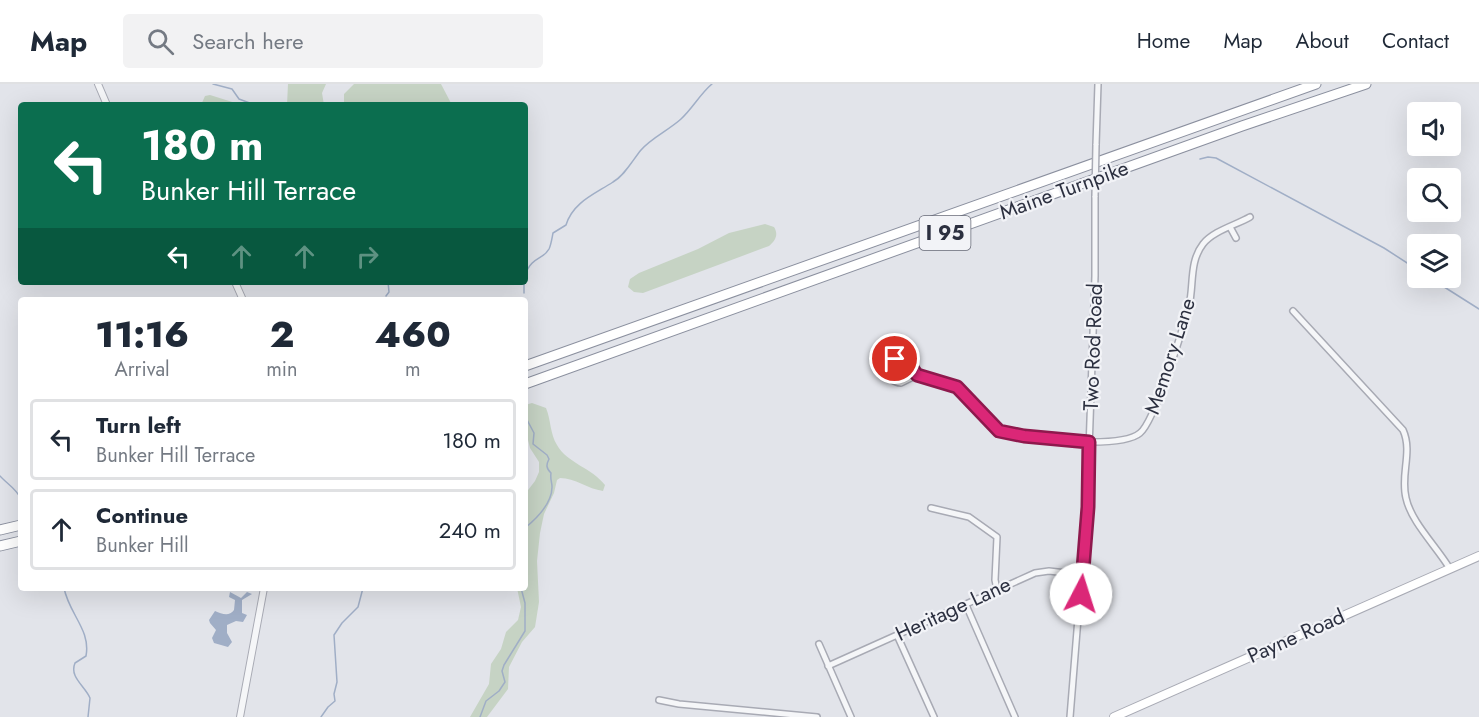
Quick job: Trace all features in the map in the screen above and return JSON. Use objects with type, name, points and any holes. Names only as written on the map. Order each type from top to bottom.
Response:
[{"type":"highway","name":"Maine Turnpike","points":[[528,365],[1316,84]]},
{"type":"highway","name":"Maine Turnpike","points":[[528,383],[1242,126],[1366,84]]},
{"type":"highway","points":[[1355,87],[1373,84]]},
{"type":"highway","points":[[0,530],[18,526]]},
{"type":"highway","points":[[0,546],[18,542]]},
{"type":"main road","name":"Payne Road","points":[[1114,717],[1479,556]]},
{"type":"street","points":[[98,84],[105,102]]},
{"type":"street","name":"Two Rod Road","points":[[1070,717],[1083,575],[1089,442],[1098,84]]},
{"type":"street","name":"Memory Lane","points":[[917,375],[957,387],[992,425],[1004,433],[1089,442],[1128,440],[1147,426],[1153,414],[1189,306],[1197,254],[1209,238],[1250,218]]},
{"type":"street","points":[[1230,227],[1236,238]]},
{"type":"street","points":[[1293,310],[1403,430],[1407,446],[1405,489],[1407,502],[1414,518],[1450,568]]},
{"type":"street","points":[[895,359],[903,359],[917,375],[903,382],[895,382],[889,377],[888,367],[895,359]]},
{"type":"street","points":[[931,508],[969,517],[997,537],[995,580],[997,589]]},
{"type":"street","name":"Heritage Lane","points":[[828,666],[1041,571],[1083,575]]},
{"type":"street","points":[[240,717],[263,591]]},
{"type":"street","points":[[966,604],[1015,717]]},
{"type":"street","points":[[897,635],[934,717]]},
{"type":"street","points":[[819,644],[851,717]]},
{"type":"street","points":[[659,700],[676,704],[817,717]]},
{"type":"green space","points":[[288,84],[326,84],[322,93],[324,102],[287,102]]},
{"type":"green space","points":[[354,84],[441,84],[450,102],[344,102],[344,94]]},
{"type":"green space","points":[[210,95],[232,102],[202,102],[205,96]]},
{"type":"green space","points":[[765,224],[774,227],[776,233],[775,240],[769,246],[643,293],[634,292],[628,287],[630,279],[639,273],[698,249],[729,233]]},
{"type":"green space","points":[[532,403],[546,408],[553,436],[561,451],[605,485],[603,491],[571,480],[560,478],[557,480],[554,493],[544,514],[540,533],[537,561],[539,602],[535,627],[522,642],[509,667],[508,689],[487,717],[470,717],[489,684],[491,664],[501,649],[506,632],[518,620],[521,607],[518,591],[528,591],[528,490],[539,472],[539,462],[528,440],[528,404]]},
{"type":"water","points":[[230,592],[241,598],[247,592],[252,594],[242,600],[242,613],[247,615],[243,622],[236,621],[227,625],[227,633],[232,642],[228,647],[214,643],[212,638],[216,630],[209,620],[215,611],[228,614],[234,610],[235,600],[229,597]]},
{"type":"waterway","points":[[213,84],[232,89],[239,99],[247,102]]},
{"type":"waterway","points":[[528,269],[534,261],[547,252],[553,233],[566,225],[579,204],[621,176],[641,150],[681,119],[712,84]]},
{"type":"waterway","points":[[1200,159],[1216,158],[1384,248],[1407,263]]},
{"type":"waterway","points":[[386,296],[389,292],[388,285]]},
{"type":"waterway","points":[[524,285],[524,293]]},
{"type":"waterway","points":[[1446,288],[1479,309]]},
{"type":"waterway","points":[[528,422],[534,433],[533,444],[549,459],[547,466],[551,473],[552,487],[546,505],[528,525]]},
{"type":"waterway","points":[[0,476],[18,494]]},
{"type":"waterway","points":[[65,591],[83,630],[87,647],[86,656],[75,663],[74,673],[90,698],[88,717]]},
{"type":"waterway","points":[[321,717],[335,701],[337,682],[334,635],[358,607],[362,591]]},
{"type":"waterway","points":[[480,717],[486,701],[499,691],[505,682],[502,671],[504,665],[525,631],[525,603],[522,591]]},
{"type":"route","points":[[895,359],[901,358],[907,361],[917,375],[957,387],[999,431],[1007,434],[1089,442],[1088,507],[1081,594]]}]
